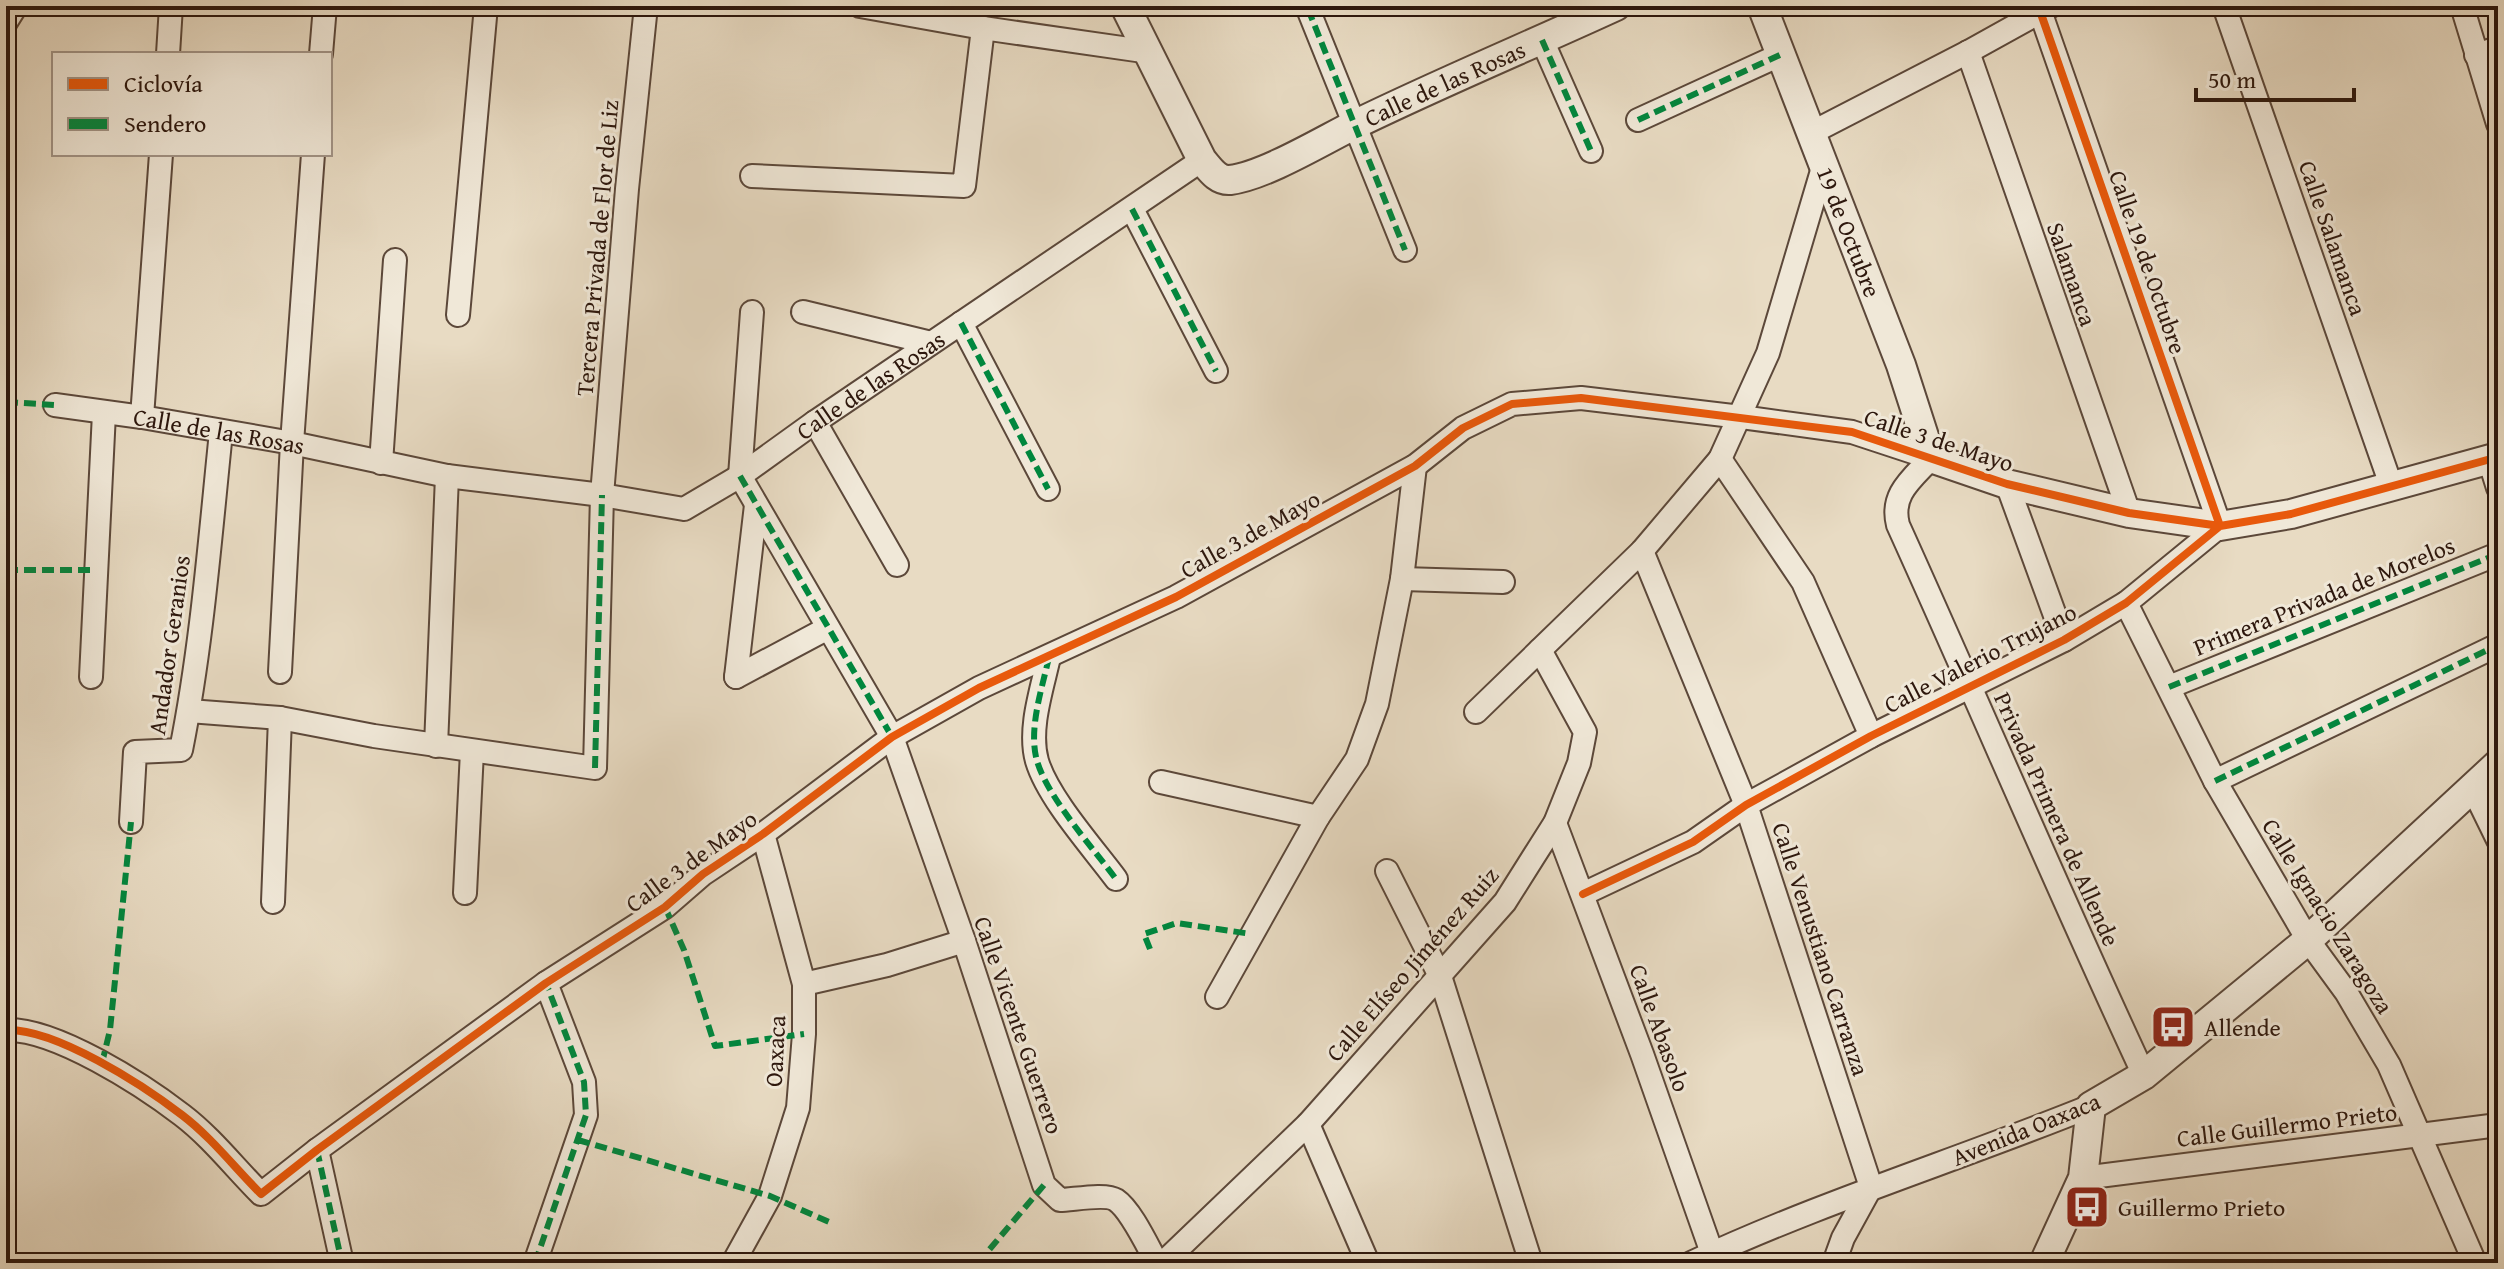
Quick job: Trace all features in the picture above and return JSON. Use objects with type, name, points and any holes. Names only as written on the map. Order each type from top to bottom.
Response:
[{"type":"street","points":[[6,22],[16,6]]},
{"type":"street","points":[[168,52],[171,6]]},
{"type":"street","points":[[321,52],[325,6]]},
{"type":"street","points":[[458,315],[486,6]]},
{"type":"street","name":"Tercera Privada de Flor de Liz","points":[[472,751],[595,768],[602,495],[627,189],[646,6]]},
{"type":"street","points":[[860,6],[983,28],[1150,52]]},
{"type":"street","points":[[1125,6],[1202,160]]},
{"type":"street","name":"Calle de las Rosas","points":[[55,405],[292,443],[447,476],[602,495],[684,509],[740,476],[1202,160],[1216,177],[1227,180],[1248,175],[1616,6]]},
{"type":"street","name":"19 de Octubre","points":[[1762,6],[1901,365],[1931,458]]},
{"type":"street","name":"Calle Salamanca","points":[[2224,6],[2392,488]]},
{"type":"street","points":[[2462,6],[2487,51],[2498,124]]},
{"type":"street","points":[[1308,9],[1405,250]]},
{"type":"street","points":[[1811,133],[2045,9]]},
{"type":"street","name":"Calle 19 de Octubre","points":[[2045,9],[2220,526]]},
{"type":"street","points":[[752,176],[964,186],[983,28]]},
{"type":"street","points":[[1542,40],[1591,151]]},
{"type":"street","name":"Salamanca","points":[[1968,52],[2129,513]]},
{"type":"street","points":[[1638,120],[1782,54]]},
{"type":"street","points":[[142,417],[161,156]]},
{"type":"street","points":[[280,672],[292,443],[313,156]]},
{"type":"street","points":[[1476,712],[1642,551],[1720,459],[1768,353],[1824,164]]},
{"type":"street","points":[[1132,209],[1216,371]]},
{"type":"street","points":[[381,463],[395,260]]},
{"type":"street","points":[[740,476],[752,312]]},
{"type":"street","points":[[803,312],[931,343]]},
{"type":"street","points":[[961,323],[1048,489]]},
{"type":"street","name":"Calle 3 de Mayo","points":[[6,1030],[19,1030],[66,1045],[136,1084],[184,1116],[261,1194],[546,983],[665,907],[703,874],[763,834],[892,737],[979,688],[1176,597],[1415,466],[1463,428],[1512,404],[1581,398],[1852,432],[2007,484],[2129,513],[2220,526],[2291,514],[2494,458]]},
{"type":"street","points":[[91,677],[104,413]]},
{"type":"street","points":[[815,422],[897,565]]},
{"type":"street","name":"Andador Geranios","points":[[131,822],[135,752],[181,750],[189,711],[221,432]]},
{"type":"street","name":"Privada Primera de Allende","points":[[1931,458],[1896,500],[1894,510],[1898,525],[2066,908],[2144,1075]]},
{"type":"street","points":[[2494,458],[2498,488]]},
{"type":"street","points":[[1720,459],[1803,582],[1871,736]]},
{"type":"street","points":[[1217,997],[1318,817],[1357,759],[1377,704],[1402,579],[1415,466]]},
{"type":"street","points":[[436,746],[447,476]]},
{"type":"street","name":"Calle Vicente Guerrero","points":[[740,476],[892,737],[964,941],[1044,1185],[1060,1200],[1105,1197],[1116,1200],[1138,1227],[1160,1263]]},
{"type":"street","points":[[2007,484],[2064,640]]},
{"type":"street","points":[[756,505],[736,677],[828,628]]},
{"type":"street","name":"Calle Valerio Trujano","points":[[1583,894],[1693,842],[1746,805],[1871,736],[2064,640],[2126,603],[2220,526]]},
{"type":"street","name":"Calle Venustiano Carranza","points":[[1642,551],[1746,805],[1871,1187]]},
{"type":"street","name":"Primera Privada de Morelos","points":[[2169,687],[2498,554]]},
{"type":"street","points":[[1402,579],[1503,582]]},
{"type":"street","name":"Calle Ignacio Zaragoza","points":[[2126,603],[2215,781],[2308,940],[2346,992],[2389,1065],[2475,1263]]},
{"type":"street","points":[[2215,781],[2498,645]]},
{"type":"street","name":"Calle Elíseo Jiménez Ruiz","points":[[1160,1263],[1308,1124],[1505,902],[1555,823],[1579,763],[1585,732],[1540,650]]},
{"type":"street","points":[[1049,657],[1035,724],[1037,760],[1051,790],[1116,879]]},
{"type":"street","points":[[189,711],[280,718],[472,751],[465,893]]},
{"type":"street","points":[[273,902],[280,718]]},
{"type":"street","name":"Avenida Oaxaca","points":[[1691,1263],[1871,1187],[1993,1146],[2091,1106],[2144,1075],[2308,940],[2498,764]]},
{"type":"street","points":[[1161,782],[1318,817]]},
{"type":"street","points":[[2472,787],[2498,840]]},
{"type":"street","name":"Calle Abasolo","points":[[1555,823],[1712,1253]]},
{"type":"street","name":"Oaxaca","points":[[733,1263],[770,1196],[798,1108],[804,1034],[804,984],[763,834]]},
{"type":"street","points":[[1387,871],[1440,976],[1531,1263]]},
{"type":"street","points":[[804,984],[887,965],[964,941]]},
{"type":"street","points":[[535,1263],[586,1115],[584,1082],[546,983]]},
{"type":"street","points":[[2044,1263],[2083,1178],[2091,1106]]},
{"type":"street","points":[[1308,1124],[1368,1263]]},
{"type":"street","name":"Calle Guillermo Prieto","points":[[2083,1178],[2498,1125]]},
{"type":"street","points":[[317,1150],[342,1263]]},
{"type":"street","points":[[1834,1263],[1843,1238],[1871,1187]]},
{"type":"marked path","points":[[1308,9],[1405,250]]},
{"type":"marked path","points":[[1542,40],[1591,151]]},
{"type":"marked path","points":[[1638,120],[1782,54]]},
{"type":"marked path","points":[[1132,209],[1216,371]]},
{"type":"marked path","points":[[961,323],[1048,489]]},
{"type":"marked path","points":[[6,402],[55,405]]},
{"type":"marked path","points":[[740,476],[892,737]]},
{"type":"marked path","points":[[595,768],[602,495]]},
{"type":"marked path","points":[[2169,687],[2498,554]]},
{"type":"marked path","points":[[6,570],[95,570]]},
{"type":"marked path","points":[[2215,781],[2498,645]]},
{"type":"marked path","points":[[1049,657],[1035,722],[1037,761],[1061,806],[1116,879]]},
{"type":"marked path","points":[[102,1063],[110,1030],[131,822]]},
{"type":"marked path","points":[[665,907],[684,950],[715,1046],[804,1034]]},
{"type":"marked path","points":[[1150,949],[1144,934],[1177,923],[1251,934]]},
{"type":"marked path","points":[[535,1263],[586,1115],[584,1082],[546,983]]},
{"type":"marked path","points":[[578,1140],[770,1196],[829,1222]]},
{"type":"marked path","points":[[317,1150],[342,1263]]},
{"type":"marked path","points":[[978,1263],[1044,1185]]},
{"type":"marked path","points":[[342,1257],[393,1263]]},
{"type":"cycle path","points":[[1583,894],[1693,842],[1746,805],[1871,736],[2064,640],[2126,603],[2220,526],[2040,11]]},
{"type":"cycle path","points":[[6,1030],[49,1038],[73,1048],[145,1089],[193,1124],[261,1194],[546,983],[665,907],[703,874],[763,834],[892,737],[979,688],[1176,597],[1415,466],[1463,428],[1512,404],[1581,398],[1852,432],[2007,484],[2129,513],[2220,526],[2291,514],[2498,457]]},
{"type":"place","name":"Allende","points":[[2173,1027]]},
{"type":"place","name":"Guillermo Prieto","points":[[2087,1207]]}]
